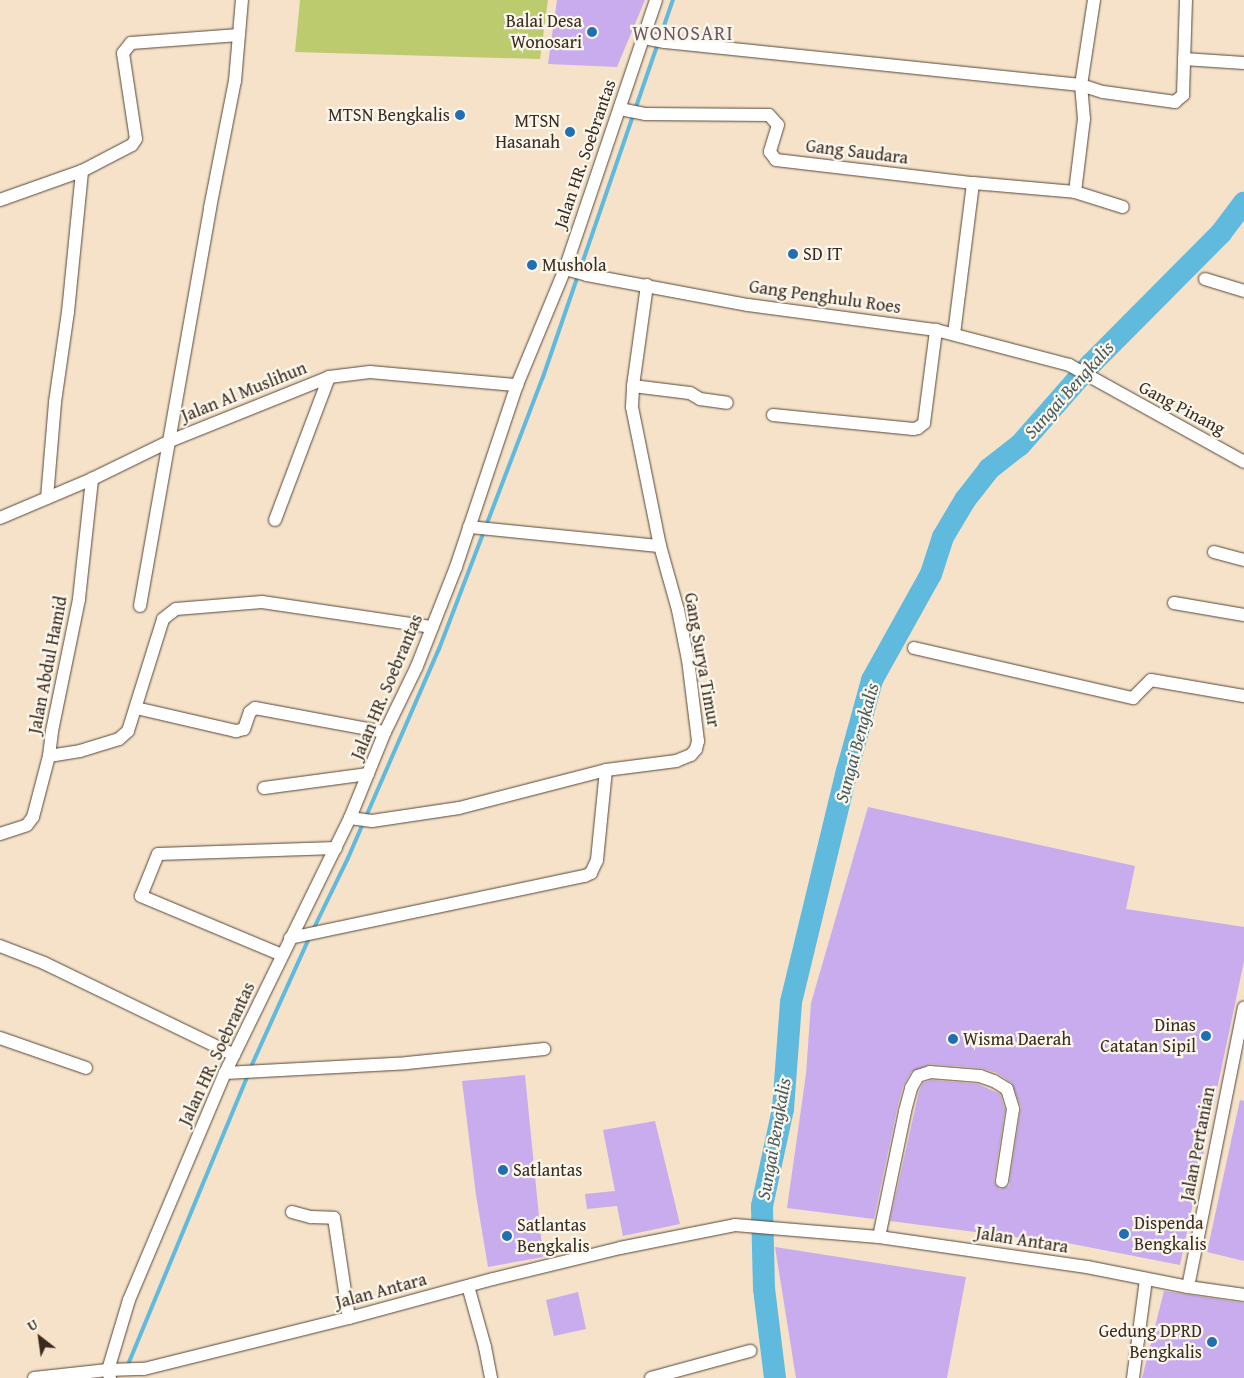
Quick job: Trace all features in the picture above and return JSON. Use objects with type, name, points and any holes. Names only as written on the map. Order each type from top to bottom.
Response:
[{"type":"street","points":[[140,606],[210,208],[235,81],[242,0]]},
{"type":"street","name":"Jalan HR. Soebrantas","points":[[109,1374],[129,1300],[229,1073],[234,1055],[290,938],[336,848],[354,818],[368,774],[385,732],[432,627],[469,527],[517,385],[569,270],[593,181],[625,110],[648,39],[656,0]]},
{"type":"street","points":[[1075,192],[1084,119],[1081,85],[1094,0]]},
{"type":"street","points":[[648,39],[1081,85],[1103,92],[1175,102],[1183,95],[1186,0]]},
{"type":"street","points":[[0,200],[82,171],[129,148],[136,139],[123,53],[131,43],[239,35]]},
{"type":"street","points":[[1184,59],[1244,62]]},
{"type":"street","name":"Gang Saudara","points":[[625,110],[645,114],[769,115],[778,125],[770,152],[776,160],[973,183]]},
{"type":"street","points":[[47,498],[55,402],[68,312],[82,171]]},
{"type":"street","points":[[954,334],[973,183],[1075,192],[1123,208]]},
{"type":"street","name":"Gang Penghulu Roes","points":[[569,270],[748,305],[936,330],[1069,365]]},
{"type":"street","points":[[1205,279],[1244,291]]},
{"type":"street","name":"Gang Surya Timur","points":[[354,818],[372,820],[458,808],[606,770],[683,759],[691,755],[698,741],[688,660],[678,610],[660,546],[632,407],[633,386],[647,285]]},
{"type":"street","points":[[773,415],[918,428],[924,423],[936,330]]},
{"type":"street","name":"Gang Pinang","points":[[1069,365],[1103,386],[1244,462]]},
{"type":"street","name":"Jalan Al Muslihun","points":[[0,518],[92,479],[170,442],[329,377],[370,372],[517,385]]},
{"type":"street","points":[[275,520],[329,377]]},
{"type":"street","points":[[633,386],[690,393],[700,398],[727,403]]},
{"type":"street","name":"Jalan Abdul Hamid","points":[[0,834],[25,826],[32,820],[49,756],[52,731],[79,599],[92,479]]},
{"type":"street","points":[[469,527],[660,546]]},
{"type":"street","points":[[1214,552],[1244,560]]},
{"type":"street","points":[[49,756],[80,751],[119,739],[131,725],[164,619],[171,611],[176,609],[262,602],[432,627]]},
{"type":"street","points":[[1174,603],[1244,615]]},
{"type":"street","points":[[914,648],[1132,698],[1151,680],[1244,696]]},
{"type":"street","points":[[136,708],[236,731],[244,729],[250,712],[255,708],[385,732]]},
{"type":"street","points":[[290,938],[585,876],[591,873],[597,860],[606,770]]},
{"type":"street","points":[[264,788],[368,774]]},
{"type":"street","points":[[282,955],[141,896],[158,854],[336,848]]},
{"type":"street","points":[[0,946],[44,963],[234,1055]]},
{"type":"street","name":"Jalan Pertanian","points":[[1188,1288],[1244,1008]]},
{"type":"street","points":[[0,1038],[86,1068]]},
{"type":"street","points":[[229,1073],[349,1064],[407,1062],[544,1049]]},
{"type":"street","points":[[879,1237],[910,1088],[918,1076],[930,1072],[980,1076],[994,1081],[1006,1089],[1013,1109],[1002,1182]]},
{"type":"street","points":[[292,1212],[311,1217],[334,1218],[349,1318]]},
{"type":"street","name":"Jalan Antara","points":[[34,1378],[109,1374],[128,1371],[349,1318],[620,1248],[735,1225],[879,1237],[1087,1267],[1188,1288],[1244,1296]]},
{"type":"street","points":[[1133,1378],[1146,1279]]},
{"type":"street","points":[[468,1286],[485,1346],[491,1378]]},
{"type":"street","points":[[651,1378],[750,1351]]},
{"type":"green space","points":[[300,0],[548,0],[540,59],[295,52]]},
{"type":"building","name":"Balai Desa Wonosari","points":[[557,0],[645,0],[617,67],[548,64]]},
{"type":"building","name":"Wisma Daerah","points":[[868,807],[1135,866],[1126,909],[1244,927],[1244,961],[1180,1265],[1052,1240],[1052,1242],[890,1221],[919,1091],[923,1083],[931,1080],[978,1084],[1000,1094],[1005,1110],[994,1180],[1000,1189],[1009,1186],[1021,1107],[1012,1083],[997,1073],[981,1068],[930,1064],[911,1072],[903,1086],[897,1109],[874,1219],[787,1208],[806,1074],[811,1003]]},
{"type":"building","name":"Satlantas","points":[[525,1075],[543,1257],[488,1267],[476,1195],[462,1081]]},
{"type":"building","points":[[1240,1100],[1244,1101],[1244,1261],[1207,1252]]},
{"type":"building","points":[[655,1121],[680,1224],[623,1236],[617,1206],[587,1209],[585,1194],[615,1191],[603,1130]]},
{"type":"building","points":[[775,1247],[966,1277],[947,1378],[796,1378]]},
{"type":"building","points":[[1164,1291],[1244,1303],[1244,1378],[1142,1378]]},
{"type":"building","points":[[578,1292],[586,1329],[554,1336],[546,1300]]},
{"type":"waterway","points":[[313,930],[348,858],[439,649],[543,377],[673,0]]},
{"type":"waterway","name":"Sungai Bengkalis","points":[[775,1378],[764,1289],[762,1206],[783,1109],[791,1002],[847,771],[872,680],[931,574],[943,537],[965,500],[989,469],[1020,445],[1091,364],[1221,233],[1244,203]]},
{"type":"waterway","points":[[250,1069],[310,936]]},
{"type":"waterway","points":[[127,1367],[248,1075]]},
{"type":"place","name":"Balai Desa Wonosari","points":[[592,32]]},
{"type":"place","name":"MTSN Bengkalis","points":[[460,115]]},
{"type":"place","name":"MTSN Hasanah","points":[[570,132]]},
{"type":"place","name":"SD IT","points":[[793,254]]},
{"type":"place","name":"Mushola","points":[[532,265]]},
{"type":"place","name":"Dinas Catatan Sipil","points":[[1206,1036]]},
{"type":"place","name":"Wisma Daerah","points":[[953,1039]]},
{"type":"place","name":"Satlantas","points":[[503,1170]]},
{"type":"place","name":"Dispenda Bengkalis","points":[[1124,1234]]},
{"type":"place","name":"Satlantas Bengkalis","points":[[507,1236]]},
{"type":"place","name":"Gedung DPRD Bengkalis","points":[[1212,1342]]},
{"type":"district","name":"WONOSARI","points":[[683,32]]}]
